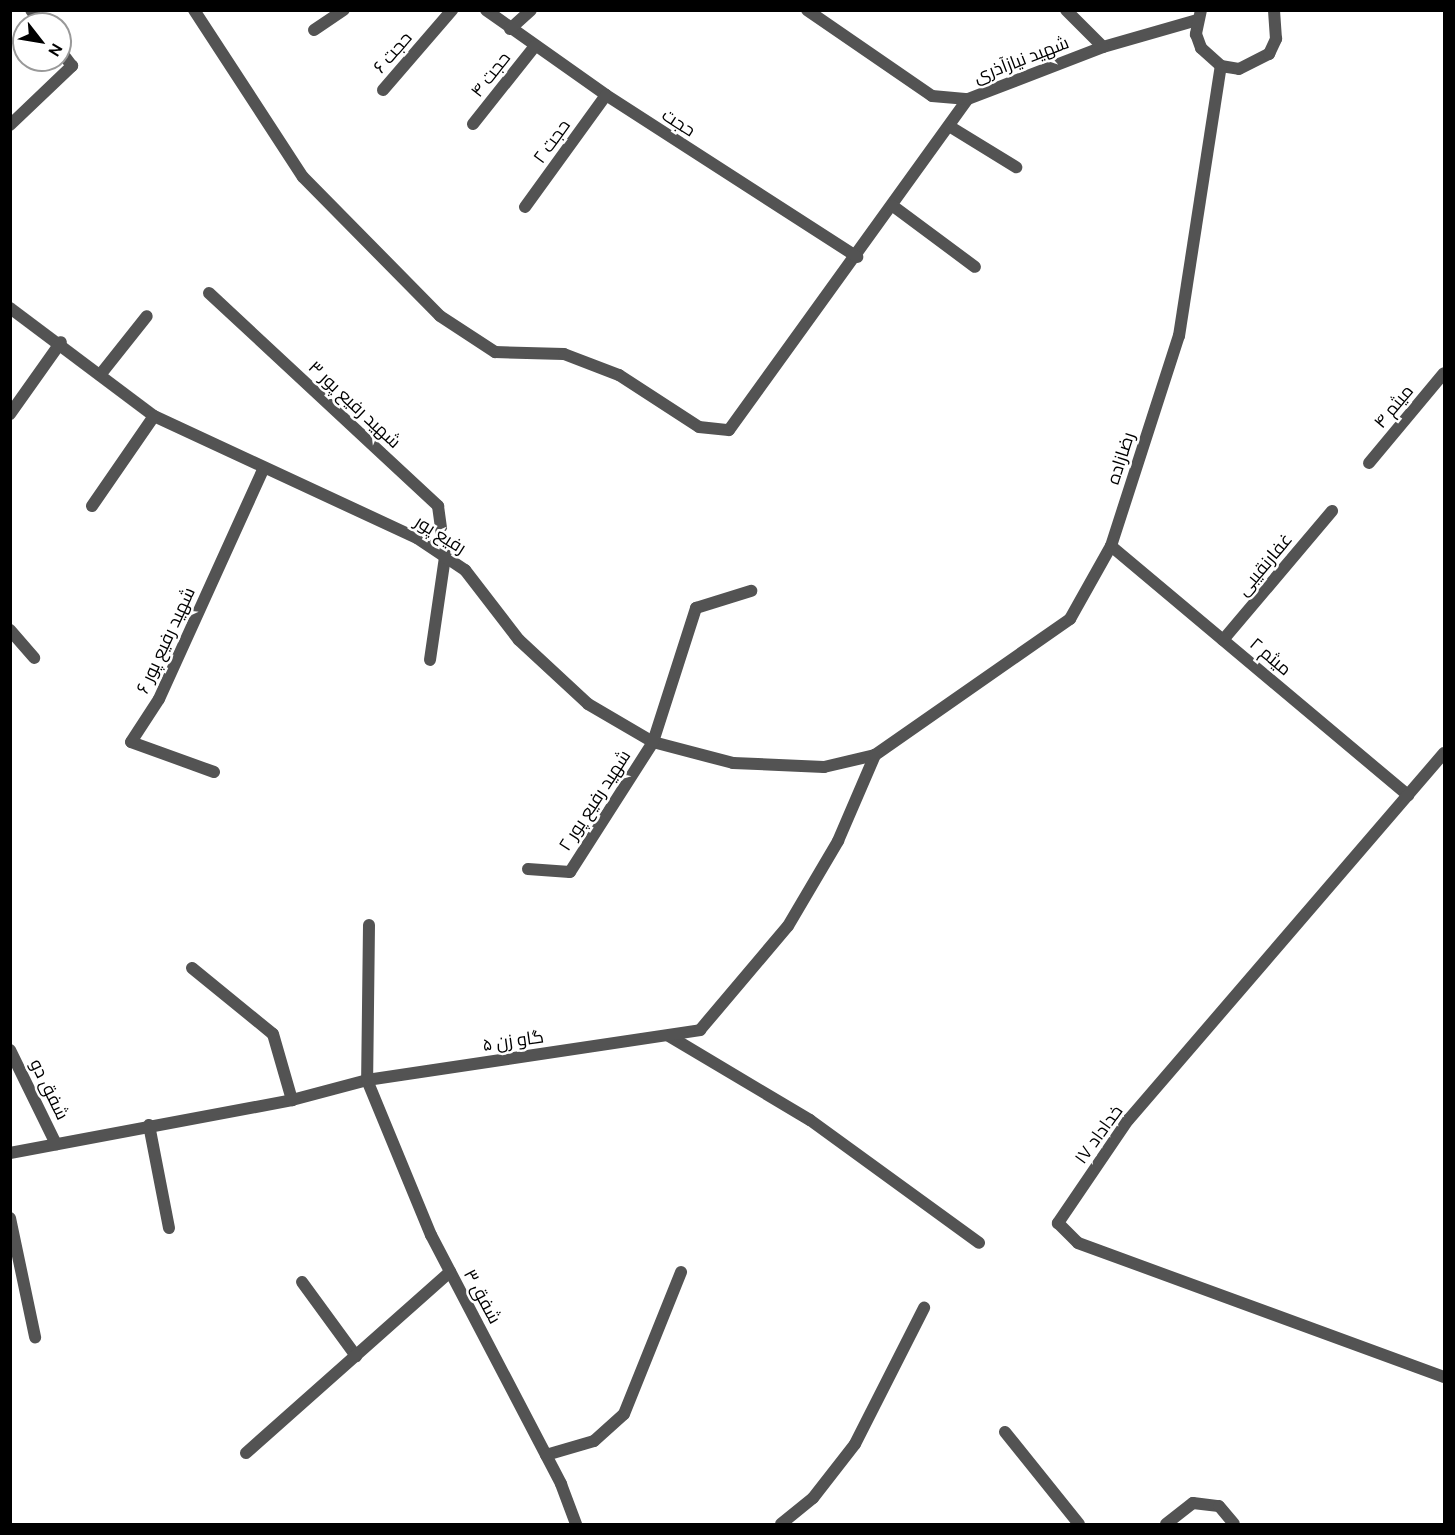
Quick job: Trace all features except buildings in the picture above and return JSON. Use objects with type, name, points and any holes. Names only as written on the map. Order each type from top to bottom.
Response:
[{"type":"street","points":[[194,10],[303,177],[440,316],[495,352],[564,354],[619,375],[699,427],[729,430],[857,257],[968,99]]},
{"type":"street","points":[[314,30],[344,10]]},
{"type":"street","name":"حجت ۶","points":[[383,90],[452,10]]},
{"type":"street","name":"حجت","points":[[486,10],[606,95],[857,257]]},
{"type":"street","points":[[510,29],[531,10]]},
{"type":"street","name":"شهید نیازآذری","points":[[807,10],[932,96],[968,99],[1103,47],[1199,15]]},
{"type":"street","points":[[1066,10],[1103,47]]},
{"type":"street","points":[[1199,15],[1201,48],[1221,66],[1239,69],[1269,54],[1276,39],[1274,10]]},
{"type":"street","name":"حجت ۴","points":[[473,124],[535,46]]},
{"type":"street","name":"رضازاده","points":[[875,755],[1070,619],[1111,546],[1179,336],[1221,66]]},
{"type":"street","points":[[10,125],[66,72]]},
{"type":"street","name":"حجت ۲","points":[[525,207],[606,95]]},
{"type":"street","points":[[949,126],[1016,167]]},
{"type":"street","points":[[893,206],[975,267]]},
{"type":"street","name":"شهید رفیع پور ۳","points":[[209,294],[438,506],[446,557],[429,660]]},
{"type":"street","name":"رفیع پور","points":[[10,308],[62,342],[100,375],[154,416],[263,470],[417,538],[446,557],[465,570],[519,640],[588,704],[653,742],[733,763],[824,767],[875,755]]},
{"type":"street","points":[[100,375],[147,316]]},
{"type":"street","points":[[10,414],[62,342]]},
{"type":"street","name":"میثم ۴","points":[[1369,463],[1444,373]]},
{"type":"street","points":[[92,506],[154,416]]},
{"type":"street","name":"شهید رفیع پور ۶","points":[[214,771],[131,742],[159,699],[263,470]]},
{"type":"street","name":"غفارنقیبی","points":[[1223,640],[1332,511]]},
{"type":"street","name":"میثم ۲","points":[[1111,546],[1408,795]]},
{"type":"street","points":[[653,742],[696,608],[750,591]]},
{"type":"street","points":[[10,630],[34,657]]},
{"type":"street","name":"شهید رفیع پور ۲","points":[[528,869],[570,872],[653,742]]},
{"type":"street","name":"خداداد ۱۷","points":[[1444,753],[1128,1120],[1058,1223],[1078,1243],[1444,1377]]},
{"type":"street","name":"گاو زن ۵","points":[[10,1153],[149,1125],[292,1100],[367,1080],[700,1030],[788,926],[838,841],[875,755]]},
{"type":"street","points":[[367,1080],[369,924]]},
{"type":"street","points":[[192,968],[273,1034],[292,1100]]},
{"type":"street","points":[[669,1036],[810,1120],[979,1244]]},
{"type":"street","name":"شفق دو","points":[[10,1050],[56,1144]]},
{"type":"street","name":"شفق ۳","points":[[367,1080],[450,1272],[546,1455],[576,1524]]},
{"type":"street","points":[[149,1125],[169,1227]]},
{"type":"street","points":[[10,1218],[35,1337]]},
{"type":"street","points":[[246,1453],[450,1272]]},
{"type":"street","points":[[546,1455],[594,1441],[624,1414],[681,1272]]},
{"type":"street","points":[[303,1282],[356,1356]]},
{"type":"street","points":[[781,1524],[813,1498],[855,1444],[924,1308]]},
{"type":"street","points":[[1005,1432],[1079,1524]]},
{"type":"street","points":[[1166,1524],[1193,1503],[1219,1506],[1234,1524]]}]
